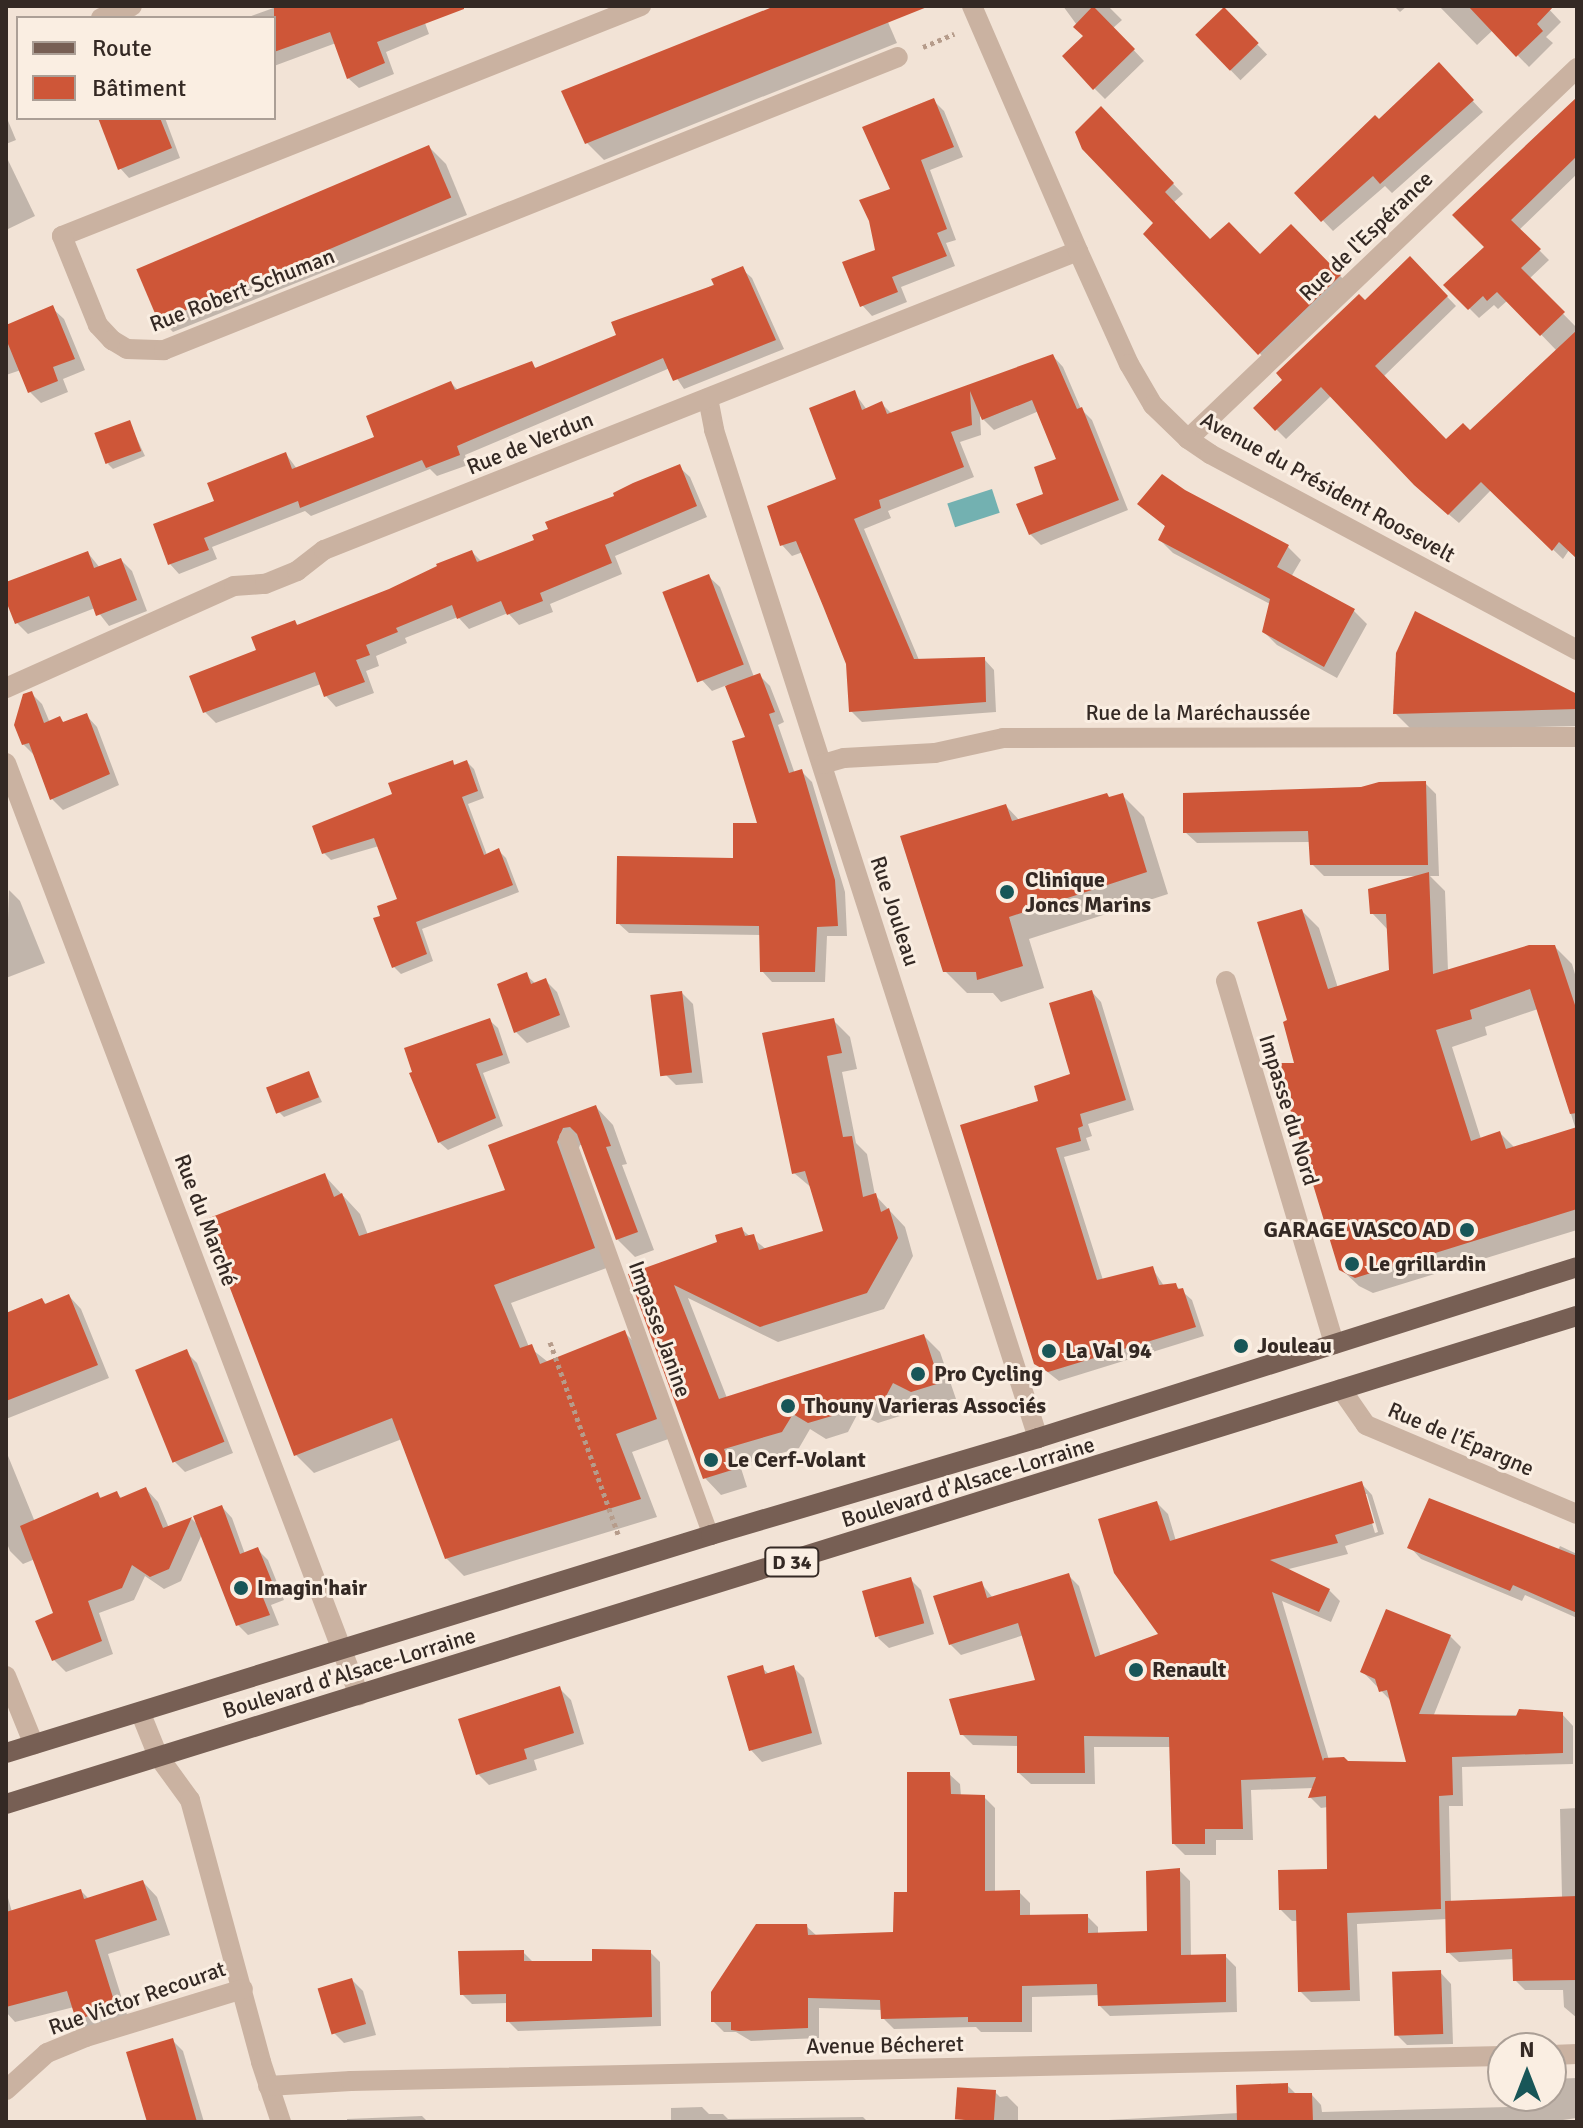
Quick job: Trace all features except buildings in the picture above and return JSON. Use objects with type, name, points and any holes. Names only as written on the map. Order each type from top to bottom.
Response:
[{"type":"main road","name":"Boulevard d'Alsace-Lorraine","points":[[6,1753],[141,1714],[711,1535],[1038,1438],[1577,1267]]},
{"type":"main road","name":"Boulevard d'Alsace-Lorraine","points":[[6,1804],[1577,1316]]},
{"type":"street","points":[[106,16],[132,6]]},
{"type":"street","name":"Rue Robert Schuman","points":[[641,6],[62,236],[98,325],[112,340],[127,349],[164,350],[898,57]]},
{"type":"street","name":"Avenue du Président Roosevelt","points":[[976,14],[1129,364],[1153,405],[1188,439],[1577,650]]},
{"type":"street","name":"Rue de l'Espérance","points":[[1188,439],[1577,68]]},
{"type":"street","name":"Rue de Verdun","points":[[6,688],[234,586],[265,584],[297,571],[324,550],[1078,251]]},
{"type":"street","name":"Rue Jouleau","points":[[708,398],[714,430],[1038,1438]]},
{"type":"street","name":"Rue de la Maréchaussée","points":[[823,764],[844,758],[935,753],[1003,738],[1577,737]]},
{"type":"street","name":"Rue du Marché","points":[[6,763],[359,1695]]},
{"type":"street","name":"Impasse du Nord","points":[[1226,981],[1334,1344]]},
{"type":"street","name":"Rue de l'Épargne","points":[[1341,1389],[1366,1425],[1577,1514]]},
{"type":"street","points":[[6,1676],[34,1745]]},
{"type":"street","name":"Rue Victor Recourat","points":[[6,2090],[47,2053],[86,2037],[243,1989],[190,1800],[158,1756],[141,1714]]},
{"type":"street","points":[[243,1989],[268,2086],[281,2122]]},
{"type":"street","name":"Avenue Bécheret","points":[[268,2086],[383,2080],[1487,2056]]},
{"type":"lane","name":"Impasse Janine","points":[[567,1138],[711,1535]]},
{"type":"path","points":[[898,57],[976,14]]},
{"type":"path","points":[[550,1342],[628,1561]]},
{"type":"water","points":[[992,489],[1000,513],[955,527],[947,504]]},
{"type":"place","name":"Clinique Joncs Marins","points":[[1007,892]]},
{"type":"place","name":"GARAGE VASCO AD","points":[[1467,1230]]},
{"type":"place","name":"Le grillardin","points":[[1352,1264]]},
{"type":"place","name":"Jouleau","points":[[1241,1346]]},
{"type":"place","name":"La Val 94","points":[[1049,1351]]},
{"type":"place","name":"Pro Cycling","points":[[918,1374]]},
{"type":"place","name":"Thouny Varieras Associés","points":[[788,1406]]},
{"type":"place","name":"Le Cerf-Volant","points":[[711,1460]]},
{"type":"place","name":"Imagin'hair","points":[[241,1588]]},
{"type":"place","name":"Renault","points":[[1136,1670]]}]
